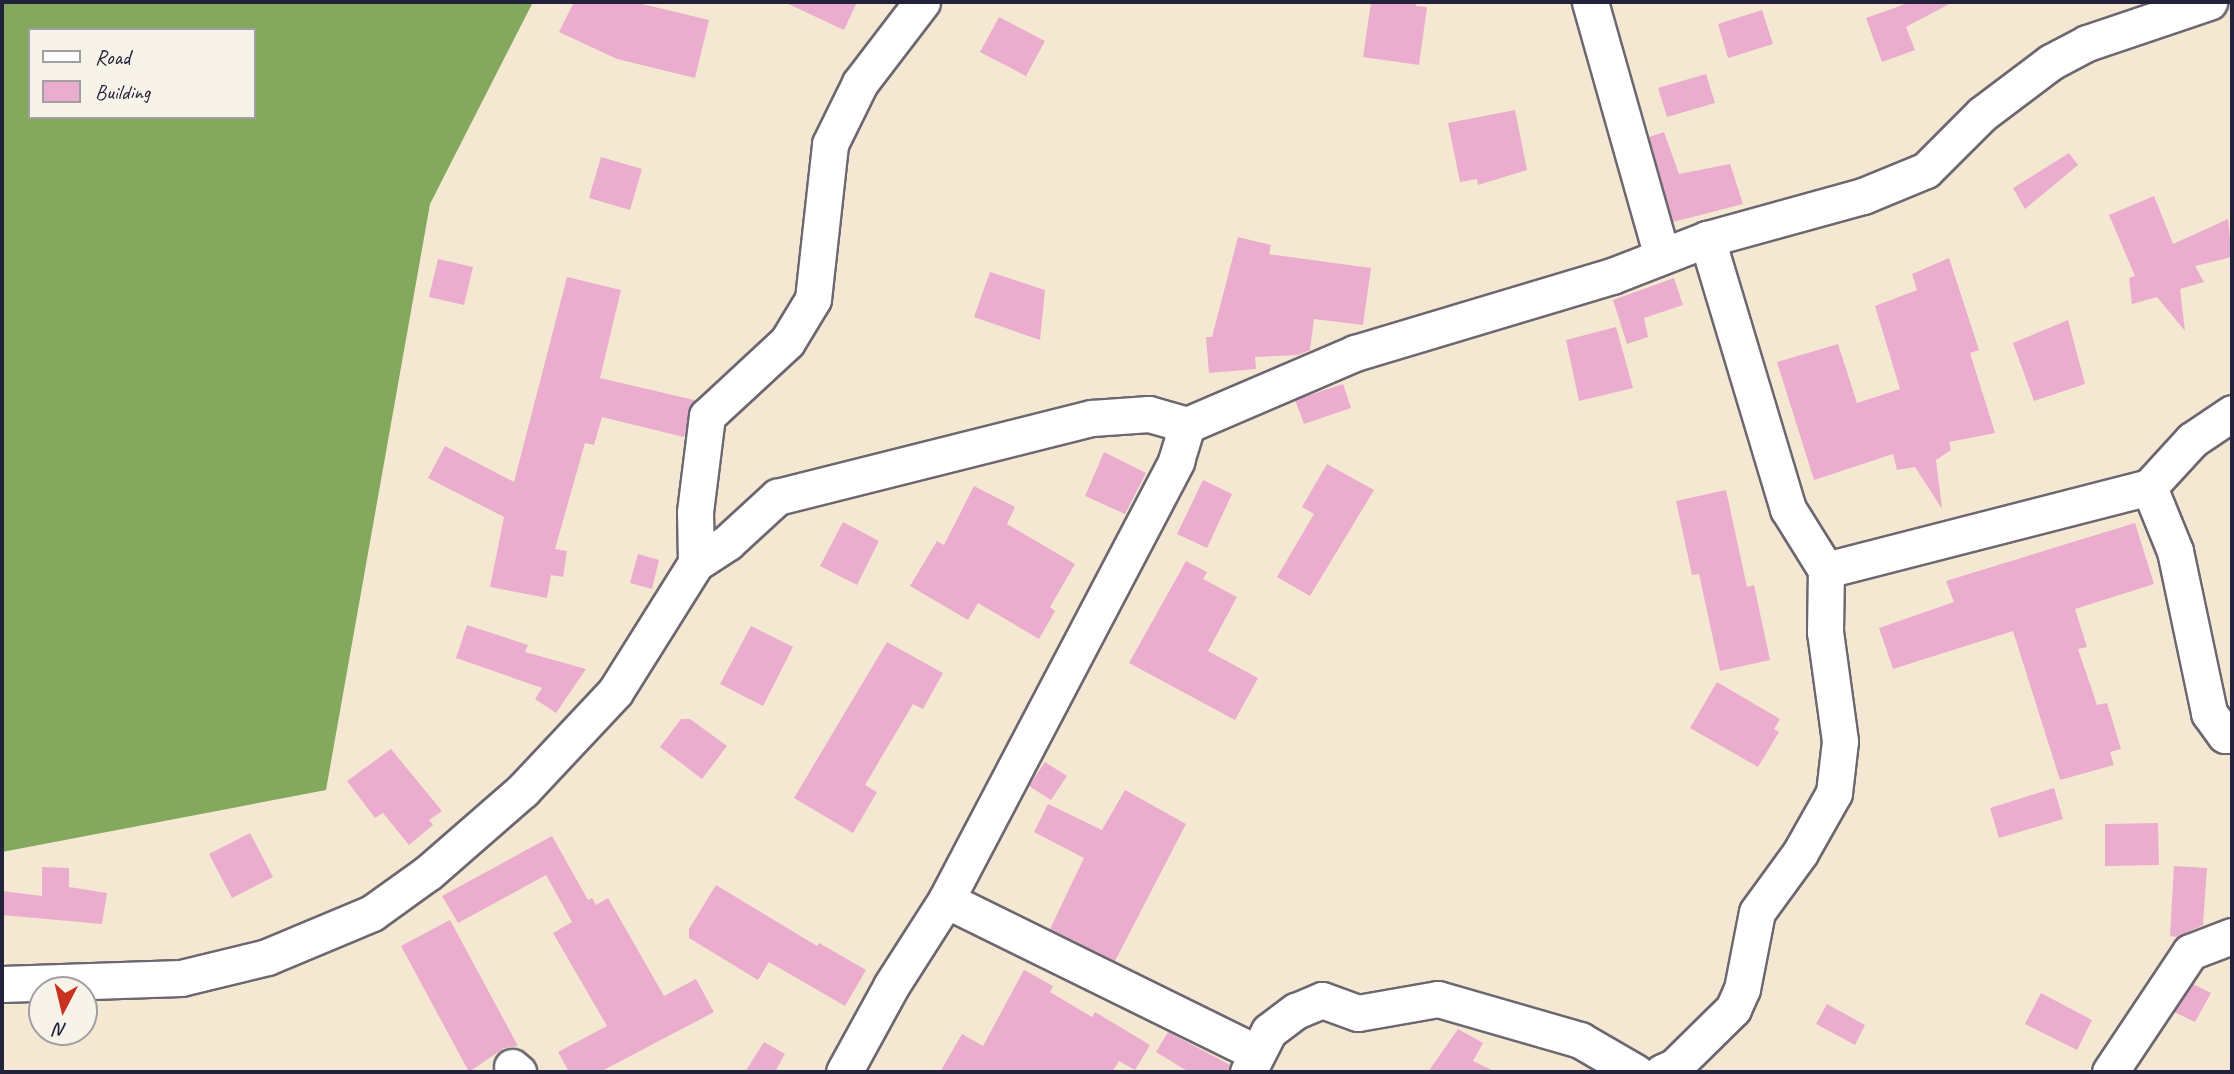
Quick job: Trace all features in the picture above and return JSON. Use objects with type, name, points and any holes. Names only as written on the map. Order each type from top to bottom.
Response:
[{"type":"street","points":[[696,563],[695,512],[707,415],[787,342],[813,299],[830,144],[860,83],[922,2]]},
{"type":"street","points":[[1590,2],[1606,46],[1631,157],[1661,256]]},
{"type":"street","points":[[2,984],[181,978],[267,957],[372,913],[429,872],[523,790],[615,692],[696,563],[728,542],[777,497],[1092,418],[1149,414],[1187,425],[1355,353],[1612,276],[1707,240],[1863,195],[1926,170],[1982,114],[2051,62],[2087,43],[2209,2]]},
{"type":"street","points":[[1661,1072],[1674,1067],[1733,1009],[1742,989],[1757,912],[1812,835],[1834,793],[1840,741],[1825,632],[1826,570],[1788,509],[1707,240]]},
{"type":"street","points":[[1826,570],[2150,487],[2192,440],[2232,413]]},
{"type":"street","points":[[844,1072],[891,986],[946,900],[1176,461],[1187,425]]},
{"type":"street","points":[[2150,487],[2175,551],[2209,713],[2225,735],[2232,735]]},
{"type":"street","points":[[946,900],[1252,1062],[1269,1031],[1296,1011],[1322,1000],[1357,1013],[1438,999],[1580,1040],[1635,1072]]},
{"type":"street","points":[[2110,1072],[2190,951],[2232,936]]},
{"type":"green space","points":[[2,2],[533,2],[430,204],[326,790],[2,852]]},
{"type":"building","points":[[574,2],[634,2],[709,20],[695,78],[617,59],[559,32]]},
{"type":"building","points":[[784,2],[857,2],[844,30]]},
{"type":"building","points":[[1371,2],[1416,2],[1416,6],[1427,7],[1419,65],[1363,57]]},
{"type":"building","points":[[1911,2],[1953,2],[1906,27],[1915,50],[1882,62],[1866,18]]},
{"type":"building","points":[[1762,10],[1773,44],[1728,58],[1718,24]]},
{"type":"building","points":[[999,17],[1045,41],[1026,76],[980,52]]},
{"type":"building","points":[[1706,74],[1715,103],[1667,117],[1658,88]]},
{"type":"building","points":[[1515,110],[1527,170],[1478,185],[1477,179],[1460,182],[1448,123]]},
{"type":"building","points":[[1664,132],[1679,174],[1730,164],[1743,204],[1673,222],[1649,137]]},
{"type":"building","points":[[2069,153],[2078,165],[2025,209],[2013,188]]},
{"type":"building","points":[[601,157],[642,169],[630,210],[589,198]]},
{"type":"building","points":[[2154,196],[2173,244],[2228,219],[2232,257],[2195,266],[2204,282],[2180,289],[2185,331],[2157,297],[2132,304],[2129,278],[2135,276],[2109,215]]},
{"type":"building","points":[[1238,237],[1271,245],[1269,254],[1371,268],[1363,325],[1314,319],[1310,350],[1298,355],[1255,357],[1256,369],[1209,373],[1206,337],[1212,337]]},
{"type":"building","points":[[1949,258],[1979,350],[1970,353],[1995,433],[1949,442],[1951,450],[1936,460],[1942,509],[1915,467],[1897,470],[1893,454],[1814,480],[1777,362],[1838,344],[1857,403],[1900,389],[1875,306],[1917,290],[1912,274]]},
{"type":"building","points":[[438,259],[473,267],[464,305],[429,297]]},
{"type":"building","points":[[990,272],[1045,290],[1040,340],[974,317]]},
{"type":"building","points":[[567,277],[621,290],[600,378],[694,400],[684,437],[602,417],[594,445],[585,443],[555,549],[567,551],[563,577],[551,575],[547,598],[490,587],[504,517],[428,478],[445,446],[514,482]]},
{"type":"building","points":[[1674,278],[1683,305],[1644,318],[1648,337],[1627,344],[1613,300]]},
{"type":"building","points":[[2068,320],[2085,384],[2034,401],[2013,343]]},
{"type":"building","points":[[1616,327],[1633,388],[1579,401],[1566,340]]},
{"type":"building","points":[[1343,384],[1351,408],[1304,424],[1295,400]]},
{"type":"building","points":[[1104,452],[1146,473],[1125,514],[1085,496]]},
{"type":"building","points":[[1327,464],[1374,490],[1310,596],[1277,577],[1314,514],[1302,507]]},
{"type":"building","points":[[1203,480],[1232,494],[1207,548],[1177,534]]},
{"type":"building","points":[[974,486],[1015,507],[1007,524],[1075,564],[1050,607],[1055,611],[1039,639],[978,603],[968,620],[910,586],[937,541],[944,545]]},
{"type":"building","points":[[1726,490],[1747,587],[1754,585],[1770,660],[1720,671],[1699,574],[1692,575],[1676,501]]},
{"type":"building","points":[[843,522],[879,541],[857,585],[820,566]]},
{"type":"building","points":[[2135,523],[2154,584],[2075,609],[2087,647],[2078,649],[2097,705],[2107,703],[2121,749],[2110,752],[2114,765],[2060,780],[2013,631],[1893,669],[1879,628],[1954,602],[1946,581]]},
{"type":"building","points":[[638,554],[659,560],[652,589],[630,583]]},
{"type":"building","points":[[1186,561],[1207,572],[1203,579],[1237,597],[1208,651],[1258,678],[1235,720],[1129,663]]},
{"type":"building","points":[[467,625],[528,645],[525,652],[586,669],[556,713],[535,699],[542,688],[456,658]]},
{"type":"building","points":[[751,626],[793,647],[763,706],[720,684]]},
{"type":"building","points":[[887,642],[943,673],[923,709],[913,704],[865,785],[877,792],[853,833],[794,798]]},
{"type":"building","points":[[1717,682],[1780,719],[1774,729],[1779,732],[1758,767],[1690,728]]},
{"type":"building","points":[[681,719],[690,719],[727,746],[702,779],[660,747]]},
{"type":"building","points":[[391,749],[442,811],[429,820],[433,825],[409,845],[383,813],[375,818],[347,781]]},
{"type":"building","points":[[1045,762],[1067,776],[1051,800],[1029,786]]},
{"type":"building","points":[[2054,788],[2063,819],[1999,838],[1990,808]]},
{"type":"building","points":[[1125,790],[1186,824],[1115,961],[1050,929],[1084,858],[1034,832],[1048,804],[1102,830]]},
{"type":"building","points":[[2158,823],[2159,865],[2105,866],[2105,824]]},
{"type":"building","points":[[250,833],[273,877],[232,898],[209,854]]},
{"type":"building","points":[[552,836],[588,900],[592,898],[596,905],[608,898],[664,996],[696,979],[714,1012],[600,1072],[569,1072],[558,1052],[607,1026],[553,933],[572,922],[546,875],[458,923],[442,896]]},
{"type":"building","points":[[2174,866],[2207,868],[2203,925],[2178,937],[2170,936]]},
{"type":"building","points":[[42,867],[69,868],[69,887],[107,893],[102,924],[2,915],[2,891],[42,896]]},
{"type":"building","points":[[716,885],[817,946],[819,943],[866,970],[845,1006],[769,962],[758,980],[689,938],[689,929]]},
{"type":"building","points":[[450,920],[518,1046],[504,1048],[469,1072],[401,946]]},
{"type":"building","points":[[1024,970],[1053,986],[1050,992],[1092,1017],[1095,1012],[1150,1045],[1135,1070],[1119,1061],[1112,1072],[940,1072],[962,1034],[983,1046]]},
{"type":"building","points":[[2193,984],[2211,993],[2195,1022],[2174,1012]]},
{"type":"building","points":[[2041,993],[2092,1020],[2077,1050],[2025,1024]]},
{"type":"building","points":[[1827,1004],[1865,1025],[1855,1045],[1816,1024]]},
{"type":"building","points":[[1458,1029],[1483,1043],[1473,1061],[1496,1072],[1428,1072]]},
{"type":"building","points":[[1168,1032],[1230,1065],[1228,1072],[1189,1072],[1156,1052]]},
{"type":"building","points":[[764,1042],[785,1054],[775,1072],[745,1072]]}]
